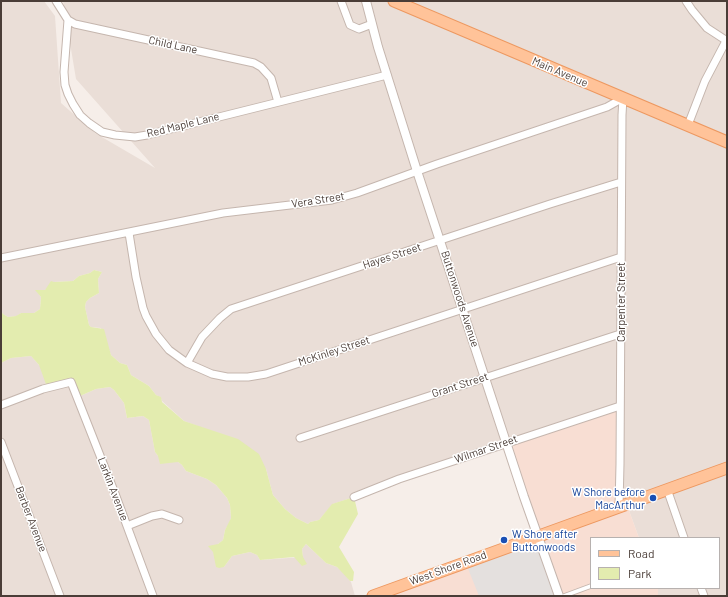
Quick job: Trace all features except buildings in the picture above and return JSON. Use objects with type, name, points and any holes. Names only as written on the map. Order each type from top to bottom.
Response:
[{"type":"main road","name":"Main Avenue","points":[[394,1],[727,142]]},
{"type":"main road","name":"West Shore Road","points":[[373,596],[727,468]]},
{"type":"street","points":[[56,1],[68,20]]},
{"type":"street","points":[[342,1],[350,25],[359,29],[372,24]]},
{"type":"street","name":"Buttonwoods Avenue","points":[[366,1],[387,75],[462,309],[559,596]]},
{"type":"street","points":[[686,1],[707,28],[726,41],[705,81],[688,125]]},
{"type":"street","name":"Red Maple Lane","points":[[68,20],[64,72],[65,85],[68,94],[80,115],[102,132],[114,135],[135,137],[387,75]]},
{"type":"street","name":"Child Lane","points":[[68,20],[75,24],[254,63],[261,67],[271,78],[278,102]]},
{"type":"street","name":"Vera Street","points":[[1,258],[223,213],[332,200],[357,193],[417,170],[608,107],[623,98]]},
{"type":"street","name":"Carpenter Street","points":[[619,507],[623,98]]},
{"type":"street","name":"Hayes Street","points":[[187,363],[202,338],[220,318],[231,309],[621,182]]},
{"type":"street","name":"McKinley Street","points":[[129,233],[136,277],[146,316],[160,340],[169,350],[187,363],[212,374],[226,377],[266,374],[621,257]]},
{"type":"street","name":"Grant Street","points":[[300,438],[620,334]]},
{"type":"street","name":"Larkin Avenue","points":[[1,405],[43,389],[71,382],[153,596]]},
{"type":"street","name":"Wilmar Street","points":[[354,497],[399,479],[506,442],[620,406]]},
{"type":"street","name":"Barber Avenue","points":[[1,442],[60,596]]},
{"type":"street","points":[[667,490],[684,537]]},
{"type":"street","points":[[127,526],[152,516],[162,514],[179,520]]},
{"type":"lane","points":[[564,596],[590,586]]},
{"type":"lane","points":[[578,591],[580,596]]},
{"type":"shaded area","points":[[1,1],[44,1],[55,16],[61,103],[95,133],[155,168],[76,79],[63,1],[727,1],[727,596],[658,596],[658,589],[720,589],[720,537],[639,537],[627,505],[620,505],[617,410],[333,504],[319,520],[308,524],[296,518],[285,509],[273,495],[266,469],[203,428],[184,421],[162,401],[160,397],[156,395],[149,386],[131,375],[127,365],[120,363],[111,355],[101,328],[91,327],[89,325],[85,307],[86,302],[90,298],[99,293],[98,279],[102,272],[94,270],[90,273],[79,276],[73,281],[54,282],[45,290],[36,290],[41,297],[40,309],[34,313],[21,313],[17,316],[8,317],[1,311]]},
{"type":"shaded area","points":[[31,356],[39,365],[66,381],[80,396],[96,389],[110,387],[124,403],[127,418],[143,416],[149,420],[155,452],[158,456],[178,462],[186,471],[207,479],[216,485],[227,498],[230,505],[231,518],[229,524],[225,530],[223,540],[218,544],[213,552],[224,567],[232,556],[250,552],[257,555],[260,560],[303,557],[302,549],[306,544],[326,563],[337,567],[345,574],[351,582],[355,596],[1,596],[1,363],[11,358]]},
{"type":"shaded area","points":[[617,410],[619,499],[627,505],[639,537],[590,537],[590,589],[658,589],[658,596],[370,596],[537,534],[508,446]]},
{"type":"shaded area","points":[[536,541],[555,596],[479,596],[467,566]]},
{"type":"green space","points":[[94,270],[102,272],[98,279],[99,293],[86,302],[85,307],[89,325],[91,327],[104,329],[111,355],[120,363],[127,365],[131,375],[149,386],[156,395],[161,397],[162,402],[184,421],[238,439],[259,454],[266,469],[273,495],[285,509],[296,518],[308,524],[319,520],[332,504],[354,497],[358,514],[339,547],[354,572],[353,581],[350,581],[337,567],[326,563],[306,544],[302,549],[303,557],[307,564],[302,566],[294,557],[260,560],[257,555],[250,552],[232,556],[224,567],[216,567],[213,552],[208,546],[218,544],[223,540],[225,530],[231,518],[230,505],[227,498],[216,485],[207,479],[186,471],[178,462],[160,464],[158,456],[155,452],[149,420],[143,416],[127,418],[124,403],[110,387],[96,389],[80,396],[72,383],[47,387],[39,365],[31,356],[11,358],[1,363],[1,311],[8,317],[16,316],[21,313],[34,313],[40,309],[41,297],[35,290],[45,290],[51,281],[73,281],[79,276],[90,273]]},
{"type":"place","name":"W Shore before MacArthur","points":[[653,498]]},
{"type":"place","name":"W Shore after Buttonwoods","points":[[504,540]]}]
